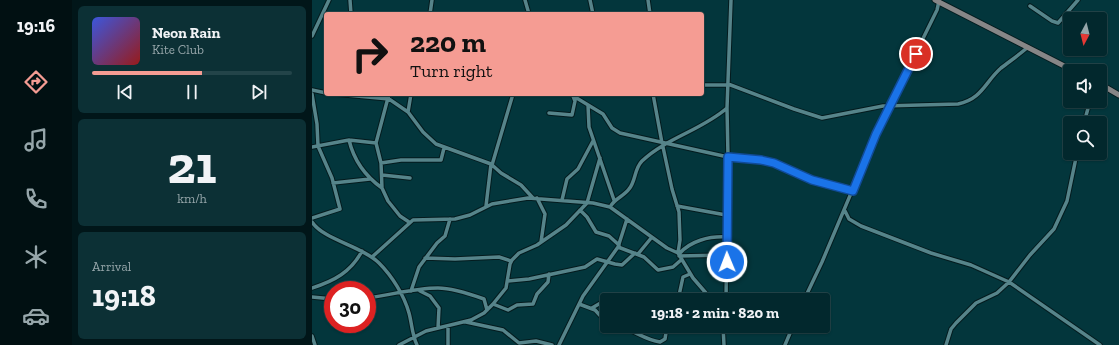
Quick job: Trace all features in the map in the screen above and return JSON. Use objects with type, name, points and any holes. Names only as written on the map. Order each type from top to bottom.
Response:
[{"type":"street","points":[[313,33],[329,0]]},
{"type":"street","points":[[350,0],[351,12]]},
{"type":"street","points":[[430,12],[432,0]]},
{"type":"street","points":[[525,0],[528,12]]},
{"type":"street","points":[[590,0],[592,12]]},
{"type":"street","points":[[648,0],[650,12]]},
{"type":"street","points":[[726,293],[726,215],[728,157],[727,108],[731,0]]},
{"type":"street","points":[[1030,6],[1052,21],[1058,23],[1078,0]]},
{"type":"street","points":[[807,293],[890,106],[922,44],[937,10],[937,1],[1063,65]]},
{"type":"street","points":[[704,85],[728,84],[822,118],[890,106],[958,104],[967,102],[981,92],[996,73],[1028,47]]},
{"type":"street","points":[[1107,88],[1119,95]]},
{"type":"street","points":[[312,90],[324,93]]},
{"type":"street","points":[[312,94],[317,124],[318,146],[333,183],[339,211],[312,218]]},
{"type":"street","points":[[356,96],[388,99],[408,112],[423,132],[444,148],[492,164],[501,173],[521,185],[535,198],[545,214],[541,242]]},
{"type":"street","points":[[389,96],[376,143],[381,163],[382,188],[388,201],[398,214],[408,222]]},
{"type":"street","points":[[408,112],[411,96]]},
{"type":"street","points":[[486,206],[492,164],[512,96]]},
{"type":"street","points":[[549,113],[572,114],[575,101],[572,96]]},
{"type":"street","points":[[574,96],[603,114],[610,126],[617,132],[662,145],[668,144],[717,116],[727,108]]},
{"type":"street","points":[[653,96],[662,145],[677,206],[680,238],[679,256]]},
{"type":"street","points":[[588,105],[588,123],[614,200]]},
{"type":"street","points":[[349,140],[354,156],[370,179],[382,188]]},
{"type":"street","points":[[312,147],[349,140],[376,143]]},
{"type":"street","points":[[562,200],[567,179],[578,169],[593,141]]},
{"type":"street","points":[[668,144],[728,157],[761,160],[774,163],[812,180],[853,191]]},
{"type":"street","points":[[610,207],[614,200],[622,196],[630,187],[637,169],[642,162],[662,145]]},
{"type":"street","points":[[381,163],[401,160],[441,160],[444,148]]},
{"type":"street","points":[[399,345],[413,336],[438,328],[465,322],[481,315],[493,304],[504,291],[508,281],[511,261],[519,253],[541,242],[566,225],[587,203],[600,158]]},
{"type":"street","points":[[946,345],[951,329],[956,323],[976,303],[997,293],[1009,282],[1058,222],[1067,201],[1076,160]]},
{"type":"street","points":[[382,175],[410,178]]},
{"type":"street","points":[[333,183],[370,179]]},
{"type":"street","points":[[372,258],[401,232],[408,222],[413,220],[434,218],[450,219],[470,215],[486,206],[500,202],[535,198],[562,200],[610,207],[679,256],[690,274],[706,293]]},
{"type":"street","points":[[677,206],[726,215]]},
{"type":"street","points":[[580,210],[587,217],[596,232],[609,236],[619,246],[637,254],[652,263],[656,269],[661,271],[673,267],[679,256],[691,243],[716,237],[726,237]]},
{"type":"street","points":[[844,210],[849,219]]},
{"type":"street","points":[[840,220],[844,218],[849,219],[882,235],[931,253],[971,265],[1009,282],[1100,345]]},
{"type":"street","points":[[411,291],[416,272],[437,243],[445,236],[450,219]]},
{"type":"street","points":[[559,345],[578,304],[619,246],[627,219]]},
{"type":"street","points":[[313,225],[335,239],[362,251],[384,268],[400,292],[409,313],[413,336],[417,345]]},
{"type":"street","points":[[508,281],[588,266],[597,259],[622,265],[637,254],[652,237]]},
{"type":"street","points":[[312,288],[341,276],[358,260],[362,251]]},
{"type":"street","points":[[679,256],[727,255]]},
{"type":"street","points":[[425,258],[499,257],[511,261]]},
{"type":"street","points":[[493,304],[508,310],[517,305],[532,304],[537,294],[547,284],[549,274]]},
{"type":"street","points":[[680,293],[683,277],[690,274]]},
{"type":"street","points":[[376,296],[439,288],[471,294],[485,300],[486,310]]},
{"type":"street","points":[[419,290],[430,296],[437,304],[440,312],[438,328]]},
{"type":"street","points":[[312,297],[324,298]]},
{"type":"street","points":[[592,308],[600,303]]},
{"type":"street","points":[[578,304],[592,308],[600,314]]},
{"type":"street","points":[[465,322],[503,330],[517,343],[536,341],[552,345]]},
{"type":"street","points":[[448,326],[448,345]]},
{"type":"street","points":[[634,333],[642,338],[660,342],[665,339],[666,333]]},
{"type":"street","points":[[723,333],[724,345]]},
{"type":"street","points":[[785,345],[790,333]]},
{"type":"street","points":[[312,336],[315,345]]},
{"type":"route","points":[[727,262],[726,215],[728,157],[761,160],[774,163],[812,180],[853,191],[876,134],[916,54]]}]
